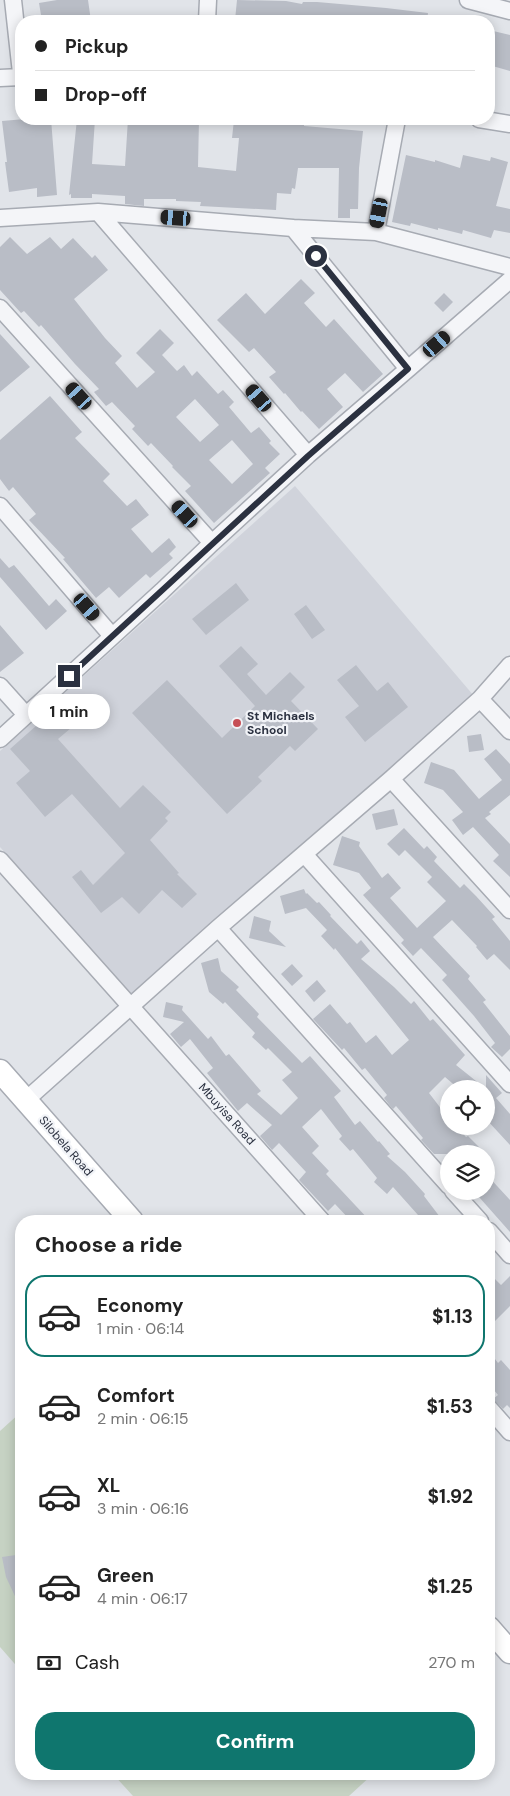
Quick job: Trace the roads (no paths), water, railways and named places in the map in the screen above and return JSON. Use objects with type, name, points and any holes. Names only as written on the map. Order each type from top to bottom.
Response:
[{"type":"street","points":[[13,0],[15,19]]},
{"type":"street","points":[[207,15],[208,0]]},
{"type":"street","points":[[468,0],[510,10]]},
{"type":"street","points":[[0,78],[15,76]]},
{"type":"street","points":[[495,122],[510,124]]},
{"type":"street","points":[[376,232],[396,125]]},
{"type":"street","points":[[0,218],[98,212],[293,228],[376,232],[510,266]]},
{"type":"street","points":[[98,212],[308,456]]},
{"type":"street","points":[[293,228],[408,369]]},
{"type":"street","points":[[0,739],[308,456],[510,280]]},
{"type":"street","points":[[0,308],[212,543]]},
{"type":"street","points":[[0,506],[112,636]]},
{"type":"street","points":[[26,1100],[218,928],[391,779],[480,699],[510,665]]},
{"type":"street","points":[[0,686],[26,716]]},
{"type":"street","points":[[480,699],[510,731]]},
{"type":"street","points":[[391,779],[510,910]]},
{"type":"street","points":[[304,854],[510,1084]]},
{"type":"street","name":"Mbuyisa Road","points":[[0,860],[317,1215]]},
{"type":"street","points":[[218,928],[440,1176]]},
{"type":"street","name":"Silobela Road","points":[[0,1071],[127,1215]]},
{"type":"street","points":[[461,1200],[475,1215]]},
{"type":"street","points":[[495,1238],[510,1255]]},
{"type":"street","points":[[495,1415],[510,1432]]},
{"type":"street","points":[[495,1635],[510,1652]]},
{"type":"place","name":"St Michaels School","points":[[237,723]]}]
